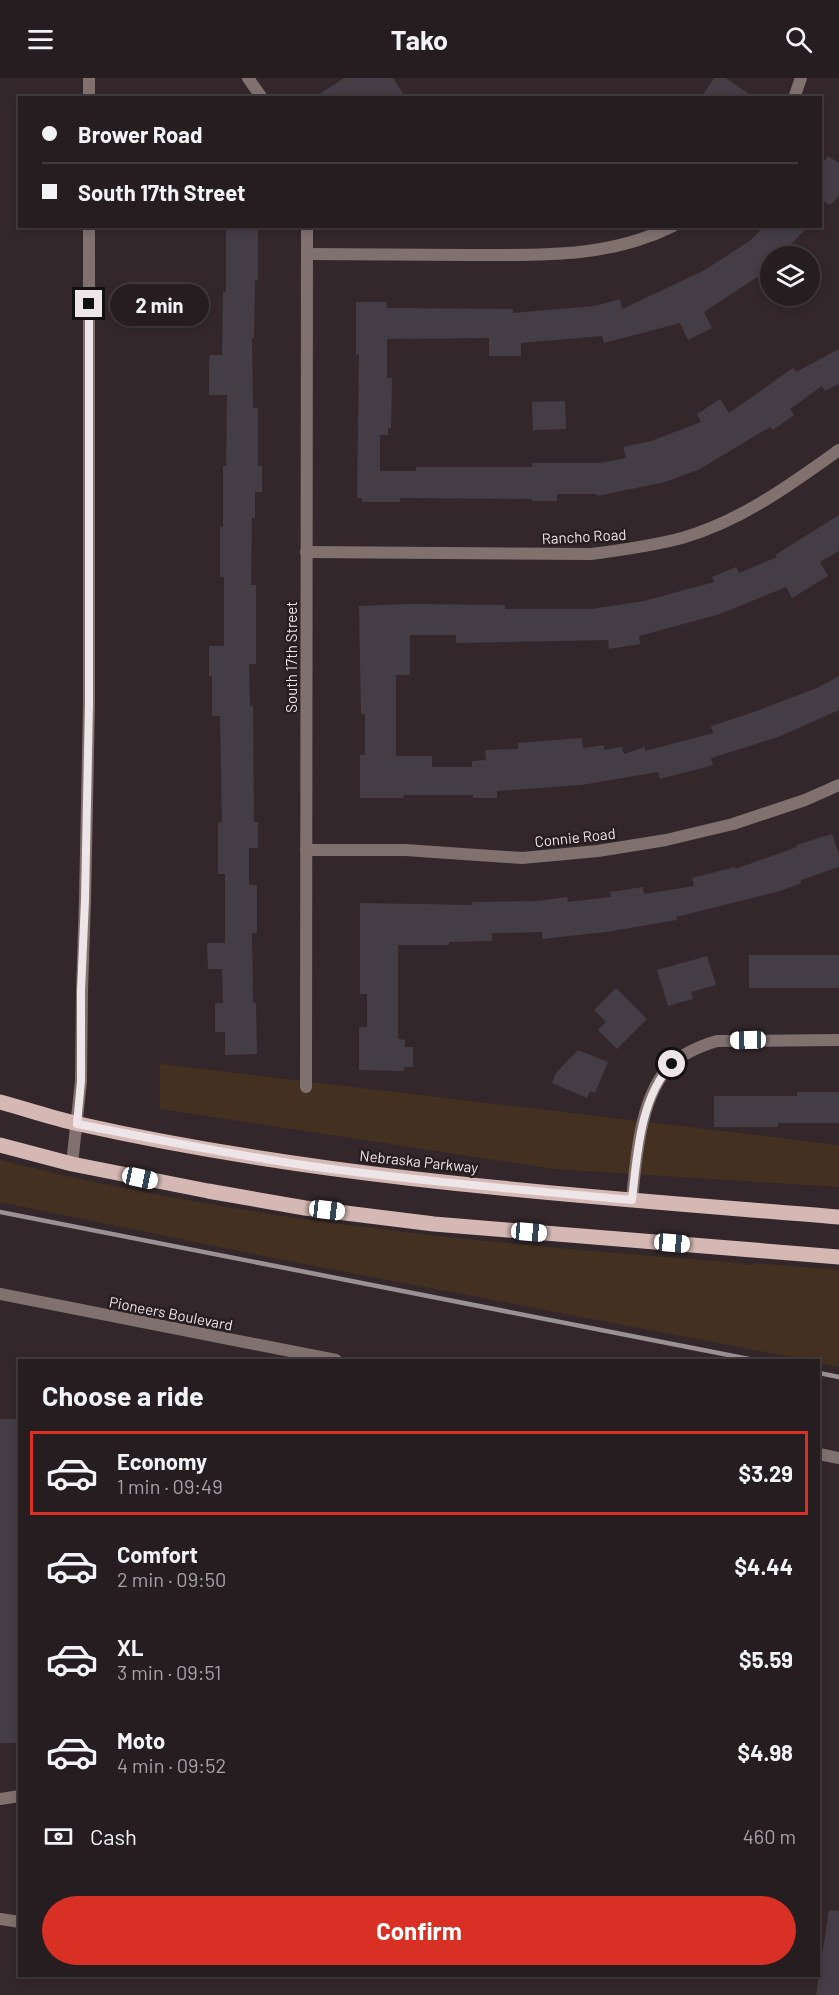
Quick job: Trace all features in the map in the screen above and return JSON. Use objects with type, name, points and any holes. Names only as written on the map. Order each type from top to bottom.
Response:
[{"type":"main road","name":"Nebraska Parkway","points":[[0,1102],[77,1124],[308,1166],[440,1182],[839,1217]]},
{"type":"main road","points":[[0,1145],[72,1164],[294,1206],[434,1224],[839,1257]]},
{"type":"street","points":[[89,78],[89,96]]},
{"type":"street","points":[[248,78],[261,96]]},
{"type":"street","points":[[795,96],[801,78]]},
{"type":"street","points":[[72,1164],[81,1081],[81,991],[85,929],[89,704],[89,228]]},
{"type":"street","name":"South 17th Street","points":[[306,1087],[307,228]]},
{"type":"street","points":[[307,254],[551,255],[595,252],[651,237],[669,228]]},
{"type":"street","name":"Rancho Road","points":[[306,552],[591,554],[638,548],[684,537],[729,520],[776,495],[839,450]]},
{"type":"street","name":"Connie Road","points":[[306,850],[405,850],[522,858],[598,851],[666,840],[733,824],[806,800],[839,785]]},
{"type":"street","points":[[632,1200],[643,1126],[652,1094],[660,1077],[684,1054],[717,1041],[839,1040]]},
{"type":"street","name":"Pioneers Boulevard","points":[[0,1294],[331,1359]]},
{"type":"street","points":[[820,1454],[839,1458]]},
{"type":"street","points":[[0,1799],[18,1796]]},
{"type":"street","points":[[0,1919],[18,1922]]},
{"type":"shaded area","points":[[160,1064],[839,1145],[839,1187],[554,1169],[160,1109]]},
{"type":"shaded area","points":[[0,1160],[184,1200],[369,1228],[744,1265],[754,1263],[839,1270],[839,1367],[820,1363],[820,1359],[802,1359],[278,1259],[0,1202]]},
{"type":"building","points":[[344,78],[393,78],[405,96],[317,96]]},
{"type":"building","points":[[714,78],[726,78],[752,96],[702,96]]},
{"type":"building","points":[[828,156],[839,163],[839,196],[830,205],[822,200],[822,164]]},
{"type":"building","points":[[762,228],[807,228],[789,246],[760,246],[760,275],[704,312],[712,328],[688,340],[680,323],[604,343],[602,336],[521,343],[521,356],[489,356],[489,338],[387,339],[387,378],[392,378],[391,428],[388,428],[388,435],[380,435],[380,471],[416,471],[416,467],[532,467],[532,463],[600,463],[626,458],[623,447],[651,441],[701,422],[697,414],[720,399],[729,413],[793,368],[796,372],[839,349],[839,384],[825,391],[822,386],[790,409],[794,415],[773,430],[770,427],[700,469],[665,482],[597,496],[597,494],[557,494],[557,501],[400,498],[400,502],[362,502],[362,498],[357,498],[359,354],[356,355],[356,302],[386,302],[387,308],[513,309],[513,313],[595,306],[620,299],[622,309],[703,271],[751,240]]},
{"type":"building","points":[[226,229],[258,229],[258,280],[255,280],[254,338],[252,338],[253,408],[258,408],[258,466],[262,466],[262,492],[255,492],[255,518],[252,518],[251,585],[256,585],[256,664],[249,664],[250,706],[253,706],[254,822],[258,822],[258,848],[249,848],[249,885],[257,885],[257,933],[252,933],[253,1003],[256,1003],[257,1054],[225,1055],[225,1032],[215,1032],[215,1003],[223,1003],[222,969],[208,969],[207,943],[225,943],[225,874],[218,874],[218,823],[222,822],[220,716],[212,716],[209,646],[224,646],[224,577],[220,577],[220,527],[223,527],[223,466],[226,466],[227,395],[209,395],[209,364],[210,355],[222,355],[223,292],[226,292]]},
{"type":"building","points":[[565,401],[566,429],[533,430],[532,402]]},
{"type":"building","points":[[839,515],[839,551],[820,562],[828,576],[792,598],[786,587],[720,614],[639,636],[640,644],[609,649],[608,640],[456,643],[456,635],[410,635],[410,675],[396,675],[396,756],[432,756],[432,767],[472,767],[472,761],[486,760],[485,750],[518,749],[518,743],[582,738],[583,748],[604,745],[604,750],[622,747],[624,754],[645,747],[645,751],[713,733],[711,726],[817,688],[839,676],[839,710],[778,737],[711,758],[713,765],[660,779],[658,772],[581,785],[497,791],[497,798],[473,798],[473,795],[404,795],[403,798],[360,798],[360,755],[365,755],[365,714],[361,714],[359,606],[505,605],[505,609],[591,609],[644,601],[714,582],[712,577],[736,567],[739,573],[777,557],[775,555]]},
{"type":"building","points":[[832,834],[839,854],[839,867],[801,880],[801,883],[780,891],[676,917],[677,920],[606,932],[542,939],[542,932],[492,933],[492,941],[449,942],[449,945],[398,945],[398,1039],[405,1040],[405,1047],[413,1047],[413,1067],[404,1067],[404,1071],[359,1070],[359,1027],[367,1027],[367,994],[360,994],[360,903],[473,905],[472,902],[538,901],[567,897],[568,902],[611,897],[610,892],[643,887],[644,894],[694,886],[692,878],[735,867],[735,869],[797,847],[796,845]]},
{"type":"building","points":[[749,955],[839,955],[839,988],[749,988]]},
{"type":"building","points":[[707,956],[716,985],[691,992],[693,999],[668,1006],[657,970]]},
{"type":"building","points":[[616,988],[647,1019],[617,1049],[598,1030],[606,1022],[594,1010]]},
{"type":"building","points":[[578,1050],[608,1062],[595,1093],[590,1091],[587,1098],[552,1083],[556,1073]]},
{"type":"building","points":[[797,1092],[839,1092],[839,1123],[778,1123],[778,1127],[714,1127],[714,1096],[797,1096]]},
{"type":"building","points":[[0,1419],[18,1419],[18,1743],[0,1743]]},
{"type":"building","points":[[829,1910],[839,1911],[839,1995],[816,1995]]},
{"type":"railway","points":[[0,1212],[749,1359]]},
{"type":"railway","points":[[820,1373],[839,1377]]},
{"type":"route","points":[[89,304],[89,704],[81,991],[81,1081],[77,1124],[308,1166],[440,1182],[632,1200],[646,1110],[660,1077],[672,1064]]}]
